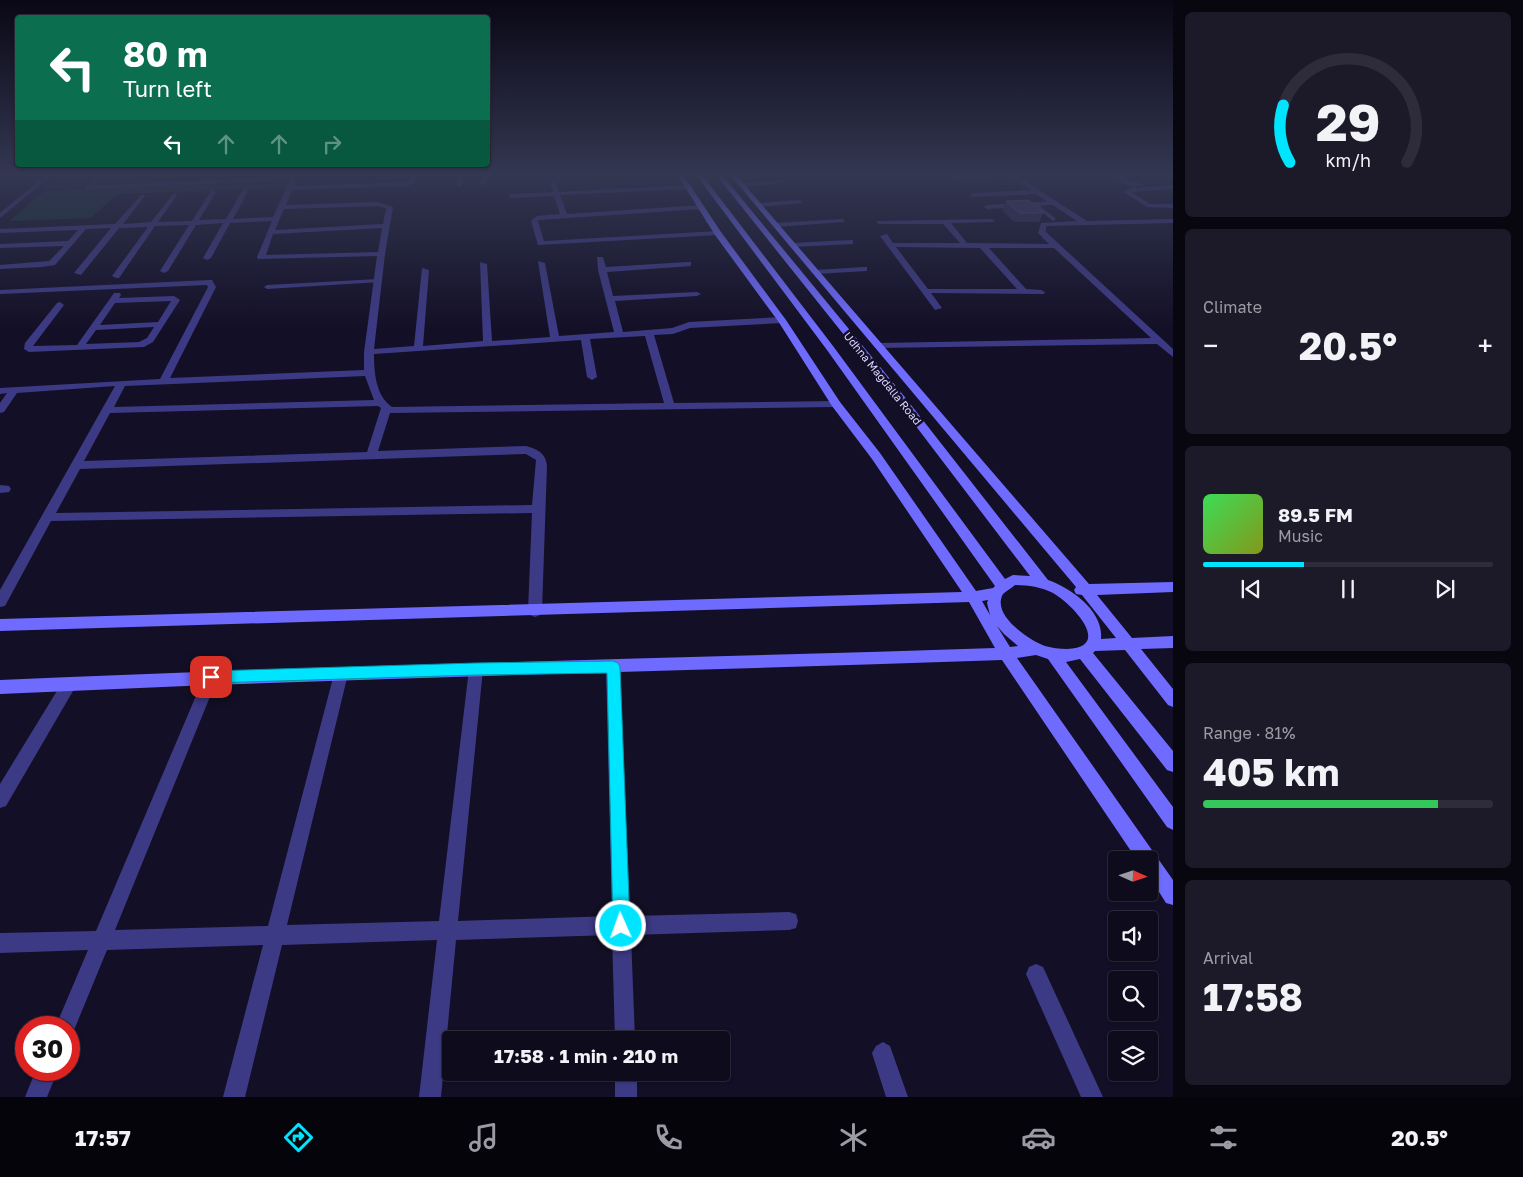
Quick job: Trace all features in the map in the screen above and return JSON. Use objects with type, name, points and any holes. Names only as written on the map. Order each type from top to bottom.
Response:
[{"type":"street","points":[[0,230],[79,227]]},
{"type":"street","points":[[0,267],[48,264],[56,260],[84,227]]},
{"type":"street","points":[[78,273],[115,227]]},
{"type":"street","points":[[116,276],[150,227]]},
{"type":"street","points":[[164,271],[190,227]]},
{"type":"street","points":[[207,258],[224,227]]},
{"type":"street","points":[[272,227],[261,257],[381,254]]},
{"type":"street","points":[[270,232],[363,227]]},
{"type":"street","points":[[371,455],[383,406],[369,373],[369,352],[386,227]]},
{"type":"street","points":[[537,227],[541,243],[718,233]]},
{"type":"street","points":[[714,227],[782,320],[836,404],[876,456],[973,597],[1006,654],[1142,851]]},
{"type":"street","name":"Udhna Magdalla Road","points":[[739,227],[788,293],[999,589]]},
{"type":"street","name":"Udhna Magdalla Road","points":[[761,227],[900,398],[1043,583]]},
{"type":"street","points":[[777,227],[1086,590],[1173,700]]},
{"type":"street","points":[[950,227],[966,245]]},
{"type":"street","points":[[1043,227],[1042,233],[1055,246],[1172,353]]},
{"type":"street","points":[[884,236],[938,308]]},
{"type":"street","points":[[0,246],[71,242]]},
{"type":"street","points":[[792,246],[850,242]]},
{"type":"street","points":[[891,245],[1055,246]]},
{"type":"street","points":[[982,245],[1024,292]]},
{"type":"street","points":[[600,259],[619,335]]},
{"type":"street","points":[[541,263],[555,340]]},
{"type":"street","points":[[483,264],[488,344]]},
{"type":"street","points":[[602,270],[688,264]]},
{"type":"street","points":[[815,272],[864,269]]},
{"type":"street","points":[[418,349],[425,270]]},
{"type":"street","points":[[0,292],[202,282],[211,284],[164,381]]},
{"type":"street","points":[[79,348],[123,286]]},
{"type":"street","points":[[925,290],[1041,292]]},
{"type":"street","points":[[610,299],[697,294]]},
{"type":"street","points":[[60,305],[27,348],[38,350],[141,345],[150,340],[176,299],[112,301]]},
{"type":"street","points":[[369,352],[673,332],[690,325],[782,320]]},
{"type":"street","points":[[93,328],[161,324]]},
{"type":"street","points":[[648,333],[670,406]]},
{"type":"street","points":[[585,337],[592,377]]},
{"type":"street","points":[[879,346],[1159,341]]},
{"type":"street","points":[[0,391],[122,383],[369,373]]},
{"type":"street","points":[[0,602],[122,383]]},
{"type":"street","points":[[0,410],[15,389]]},
{"type":"street","points":[[107,410],[383,406],[397,411],[836,404]]},
{"type":"street","points":[[76,465],[526,450],[533,452],[541,459],[536,611]]},
{"type":"street","points":[[46,518],[538,509]]},
{"type":"street","name":"Udhna Magdalla Road","points":[[1013,580],[1027,580],[1043,583],[1059,590],[1085,610],[1093,622],[1096,635],[1088,649],[1070,656],[1053,655],[1036,650],[1019,640],[997,616],[994,603],[999,589],[1013,580]]},
{"type":"street","points":[[1059,590],[1173,587]]},
{"type":"street","points":[[0,624],[536,611],[973,597],[999,589]]},
{"type":"street","points":[[1173,642],[1127,644],[1088,649],[1173,764]]},
{"type":"street","points":[[0,688],[68,686],[211,677],[613,667],[1006,654],[1036,650]]},
{"type":"street","points":[[1053,655],[1173,821]]},
{"type":"street","points":[[613,667],[625,1031]]},
{"type":"street","points":[[430,1097],[476,669]]},
{"type":"street","points":[[234,1097],[341,674]]},
{"type":"street","points":[[70,1016],[211,677]]},
{"type":"street","points":[[0,800],[6,779],[68,686]]},
{"type":"street","points":[[1158,874],[1173,896]]},
{"type":"street","points":[[0,943],[789,921]]},
{"type":"street","points":[[1036,974],[1092,1097]]},
{"type":"street","points":[[884,1053],[897,1097]]},
{"type":"street","points":[[36,1097],[43,1081]]},
{"type":"street","points":[[626,1081],[626,1097]]},
{"type":"lane","points":[[266,287],[378,281]]},
{"type":"route","points":[[211,677],[613,667],[621,926]]}]
